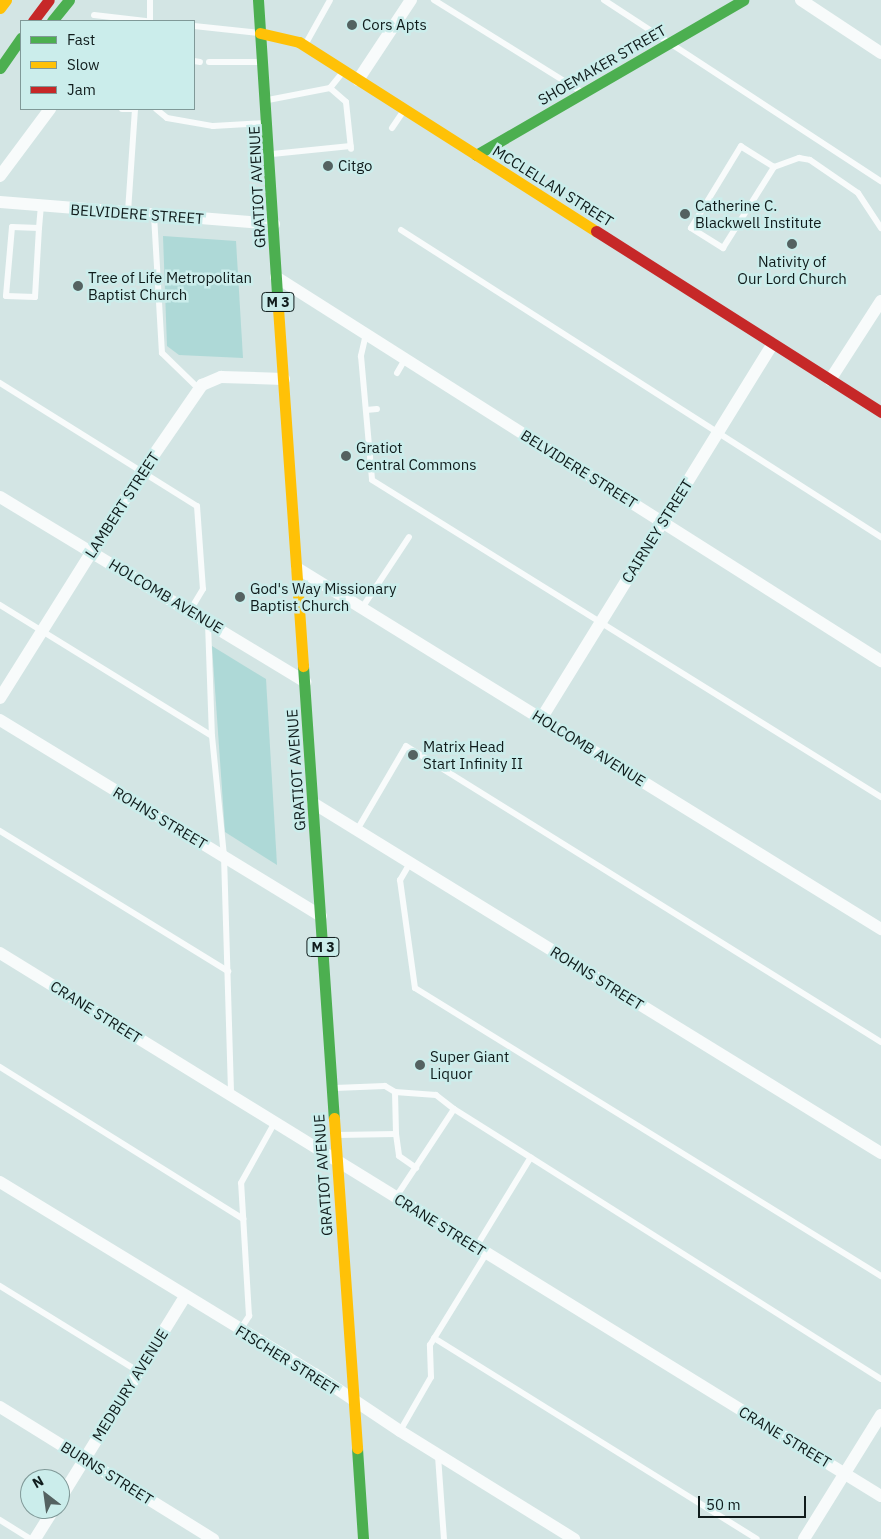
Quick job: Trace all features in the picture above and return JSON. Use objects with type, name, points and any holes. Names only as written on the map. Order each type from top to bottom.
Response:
[{"type":"main road","points":[[0,8],[6,0]]},
{"type":"main road","points":[[35,20],[49,0]]},
{"type":"main road","points":[[53,20],[69,0]]},
{"type":"main road","name":"GRATIOT AVENUE","points":[[258,0],[271,154],[276,277],[363,1539]]},
{"type":"main road","name":"SHOEMAKER STREET","points":[[476,155],[743,0]]},
{"type":"main road","name":"MCCLELLAN STREET","points":[[260,33],[305,46],[881,412]]},
{"type":"main road","points":[[3,74],[20,40]]},
{"type":"main road","points":[[3,74],[20,61]]},
{"type":"street","points":[[358,80],[411,0]]},
{"type":"street","points":[[801,0],[881,52]]},
{"type":"street","points":[[0,176],[49,110]]},
{"type":"street","name":"BELVIDERE STREET","points":[[0,202],[128,214],[274,224]]},
{"type":"street","name":"BELVIDERE STREET","points":[[276,277],[881,661]]},
{"type":"street","points":[[830,380],[881,300]]},
{"type":"street","name":"CAIRNEY STREET","points":[[541,719],[716,434],[774,344]]},
{"type":"street","name":"LAMBERT STREET","points":[[0,698],[142,472],[199,389],[221,376],[284,379]]},
{"type":"street","name":"HOLCOMB AVENUE","points":[[0,496],[189,612],[208,620],[305,682]]},
{"type":"street","name":"HOLCOMB AVENUE","points":[[297,568],[881,929]]},
{"type":"street","name":"ROHNS STREET","points":[[0,720],[321,916]]},
{"type":"street","name":"ROHNS STREET","points":[[313,803],[881,1153]]},
{"type":"street","name":"CRANE STREET","points":[[0,953],[231,1096],[276,1121],[337,1162],[881,1496]]},
{"type":"street","name":"FISCHER STREET","points":[[0,1182],[240,1331],[315,1374],[400,1431],[574,1539]]},
{"type":"street","name":"MEDBURY AVENUE","points":[[70,1483],[185,1296]]},
{"type":"street","name":"BURNS STREET","points":[[0,1407],[213,1539]]},
{"type":"street","points":[[804,1539],[881,1415]]},
{"type":"street","points":[[35,1539],[48,1519]]},
{"type":"lane","points":[[148,20],[150,0]]},
{"type":"lane","points":[[305,46],[330,0]]},
{"type":"lane","points":[[434,0],[583,93]]},
{"type":"lane","points":[[604,0],[881,181]]},
{"type":"lane","points":[[94,15],[132,20]]},
{"type":"lane","name":"MCCLELLAN STREET","points":[[195,26],[260,33]]},
{"type":"lane","points":[[209,62],[263,62]]},
{"type":"lane","points":[[267,100],[330,88],[344,71]]},
{"type":"lane","points":[[271,154],[351,148],[346,102],[330,88]]},
{"type":"lane","points":[[392,128],[404,109]]},
{"type":"lane","points":[[128,214],[135,110]]},
{"type":"lane","points":[[157,110],[167,118],[213,126],[268,122]]},
{"type":"lane","points":[[774,167],[741,146],[691,228],[722,248],[774,167],[799,158],[810,160],[858,193],[881,228]]},
{"type":"lane","points":[[39,228],[12,227],[6,296],[34,297],[41,207]]},
{"type":"lane","points":[[154,215],[162,353],[199,389]]},
{"type":"lane","points":[[401,230],[716,434],[881,537]]},
{"type":"lane","points":[[366,334],[361,356],[372,480],[881,797]]},
{"type":"lane","points":[[397,373],[405,359]]},
{"type":"lane","points":[[0,383],[197,506],[203,589],[189,612]]},
{"type":"lane","points":[[366,410],[376,409]]},
{"type":"lane","points":[[362,608],[409,536]]},
{"type":"lane","points":[[0,605],[212,736]]},
{"type":"lane","points":[[208,620],[212,736],[224,856],[231,1096]]},
{"type":"lane","points":[[357,830],[406,746],[881,1042]]},
{"type":"lane","points":[[0,831],[228,971]]},
{"type":"lane","points":[[410,863],[400,880],[415,988],[881,1276]]},
{"type":"lane","points":[[0,1067],[243,1219]]},
{"type":"lane","points":[[332,1089],[385,1086],[395,1092],[436,1095],[454,1109],[881,1379]]},
{"type":"lane","points":[[395,1092],[398,1156],[416,1168]]},
{"type":"lane","points":[[396,1198],[454,1109]]},
{"type":"lane","points":[[240,1331],[249,1316],[241,1183],[276,1121]]},
{"type":"lane","points":[[336,1135],[396,1134]]},
{"type":"lane","points":[[400,1431],[431,1377],[430,1345],[530,1157]]},
{"type":"lane","points":[[0,1286],[138,1372]]},
{"type":"lane","points":[[434,1338],[757,1539]]},
{"type":"lane","points":[[438,1454],[444,1539]]},
{"type":"lane","points":[[0,1520],[31,1539]]},
{"type":"shaded area","points":[[163,236],[236,241],[243,358],[179,355],[167,346]]},
{"type":"shaded area","points":[[212,646],[266,679],[277,865],[225,832]]},
{"type":"traffic: fast","points":[[53,20],[69,0]]},
{"type":"traffic: fast","points":[[258,0],[278,308]]},
{"type":"traffic: fast","points":[[476,155],[743,0]]},
{"type":"traffic: fast","points":[[0,68],[20,39]]},
{"type":"traffic: fast","points":[[303,666],[334,1118]]},
{"type":"traffic: fast","points":[[357,1448],[363,1539]]},
{"type":"traffic: slow","points":[[0,8],[6,0]]},
{"type":"traffic: slow","points":[[260,33],[299,42],[596,231]]},
{"type":"traffic: slow","points":[[278,308],[303,666]]},
{"type":"traffic: slow","points":[[334,1118],[357,1448]]},
{"type":"traffic: jam","points":[[34,20],[49,0]]},
{"type":"traffic: jam","points":[[596,231],[881,412]]},
{"type":"place","name":"Cors Apts","points":[[352,25]]},
{"type":"place","name":"Citgo","points":[[328,166]]},
{"type":"place","name":"Catherine C. Blackwell Institute","points":[[685,214]]},
{"type":"place","name":"Nativity of Our Lord Church","points":[[792,244]]},
{"type":"place","name":"Tree of Life Metropolitan Baptist Church","points":[[78,286]]},
{"type":"place","name":"Gratiot Central Commons","points":[[346,456]]},
{"type":"place","name":"God's Way Missionary Baptist Church","points":[[240,597]]},
{"type":"place","name":"Matrix Head Start Infinity II","points":[[413,755]]},
{"type":"place","name":"Super Giant Liquor","points":[[420,1065]]}]
